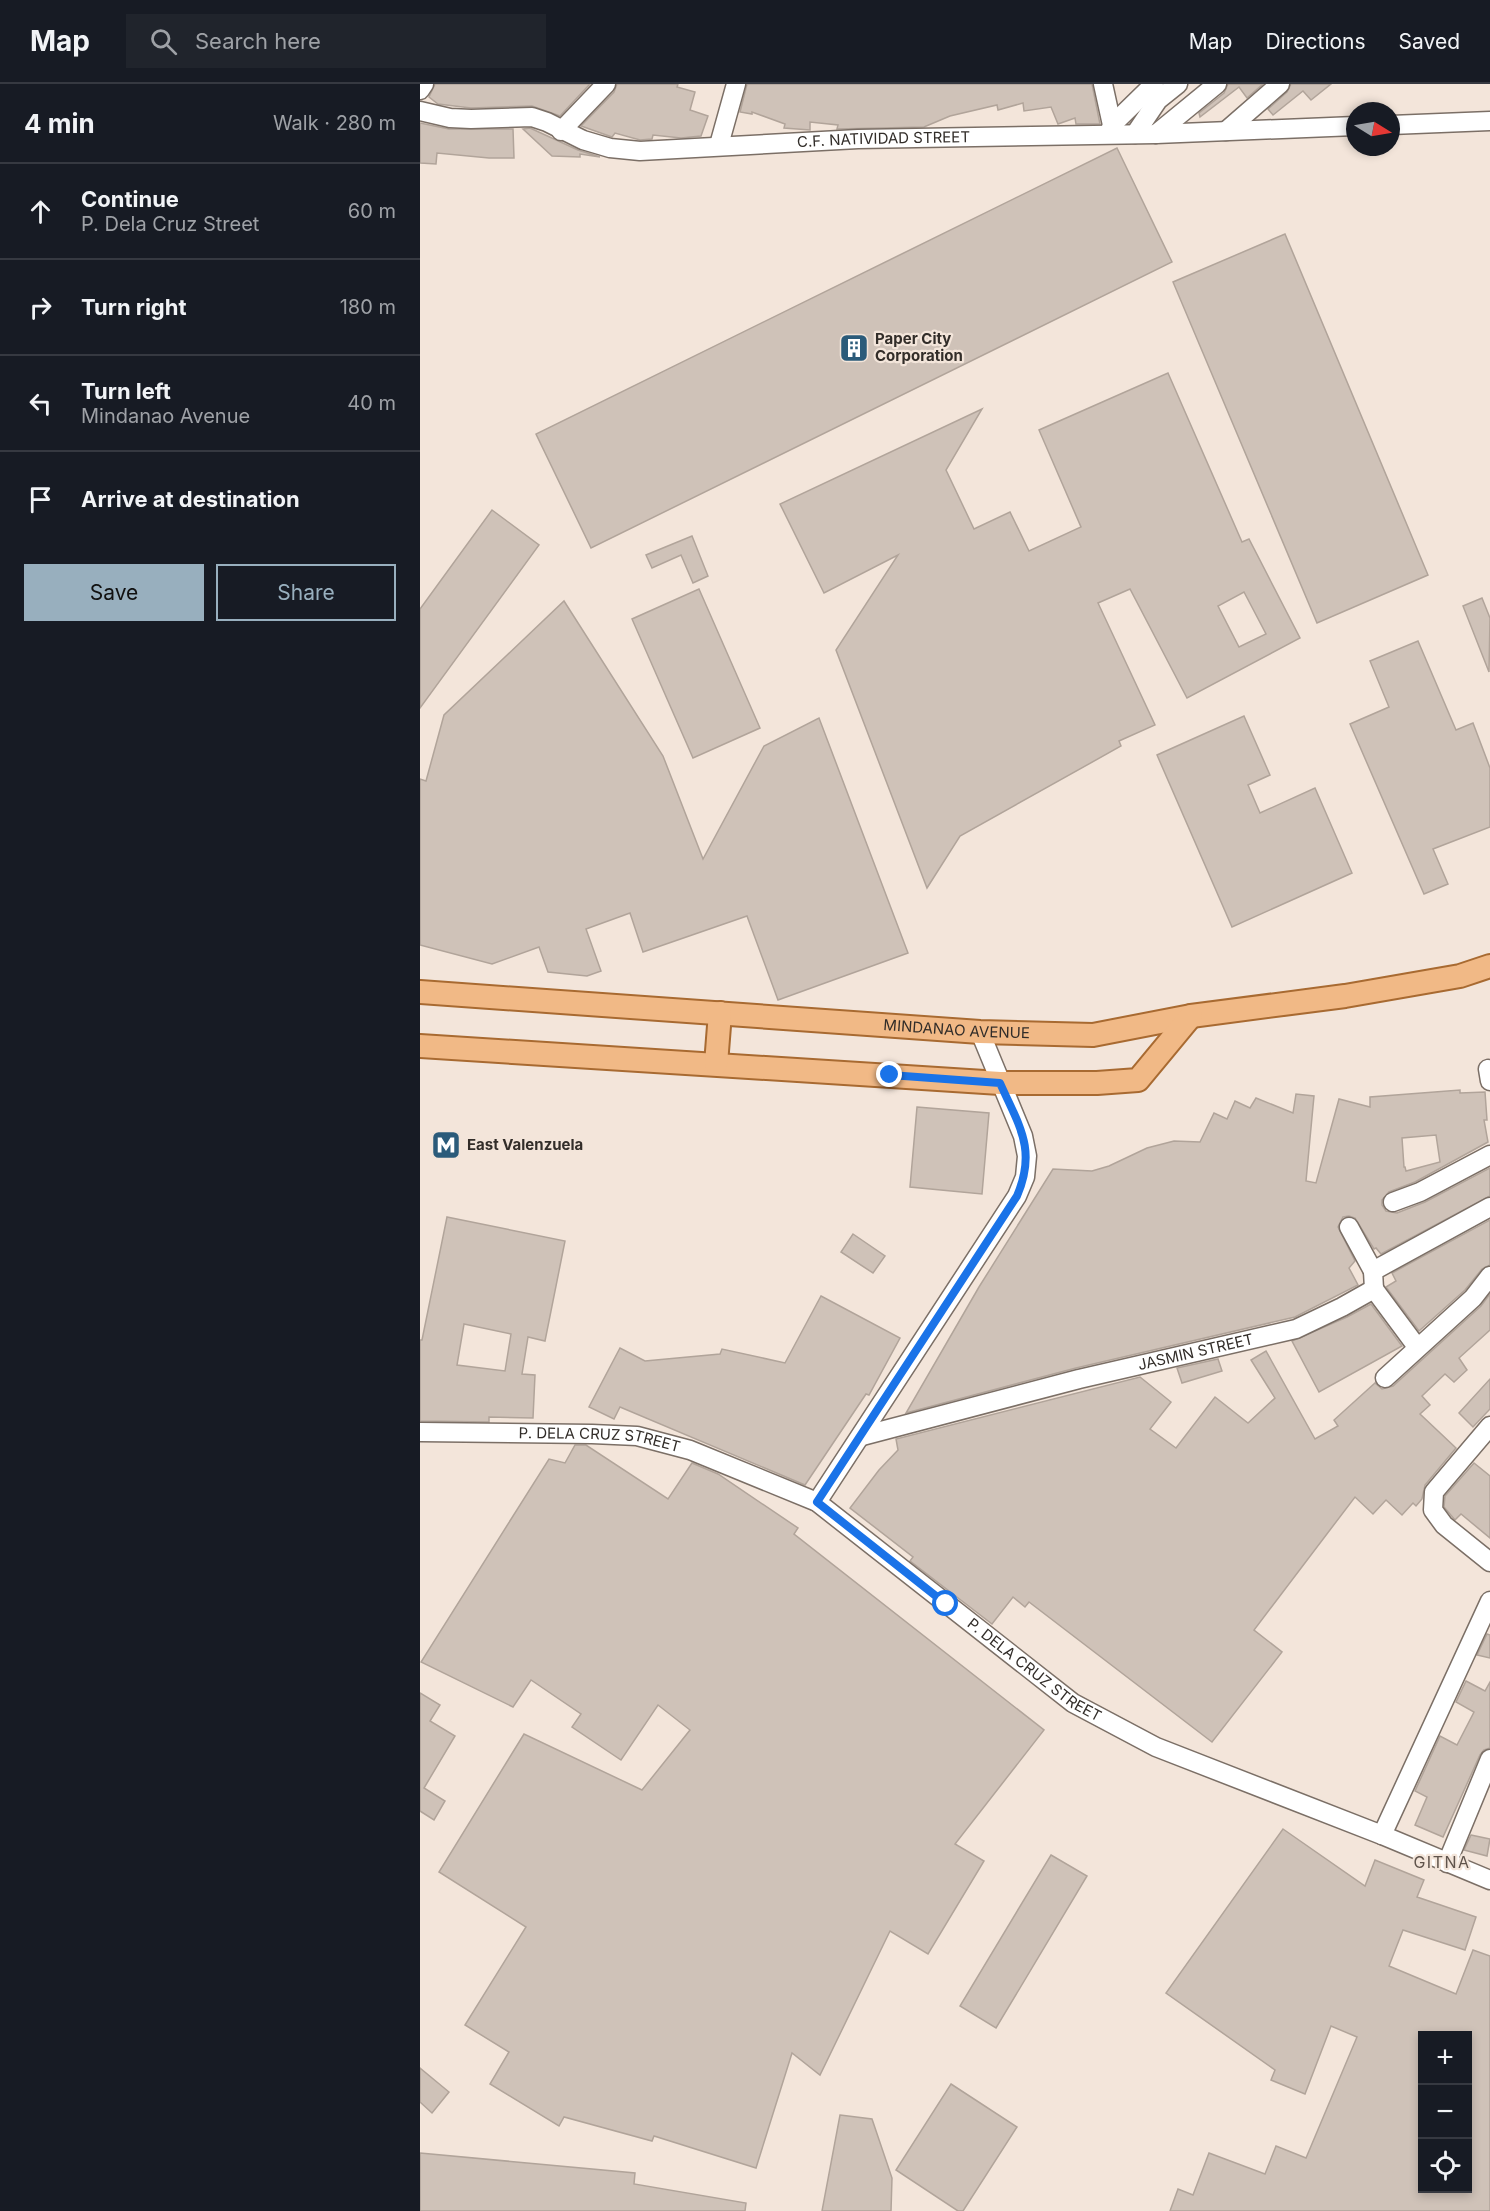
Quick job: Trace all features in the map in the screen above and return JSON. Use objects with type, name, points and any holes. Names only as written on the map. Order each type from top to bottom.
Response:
[{"type":"main road","name":"MINDANAO AVENUE","points":[[420,992],[980,1032],[1093,1035],[1191,1016],[1345,996],[1460,976],[1490,966]]},
{"type":"main road","points":[[716,1064],[720,1013]]},
{"type":"main road","points":[[420,1046],[1000,1083],[1097,1083],[1138,1080],[1191,1016]]},
{"type":"street","points":[[420,90],[424,84]]},
{"type":"street","points":[[561,131],[606,84]]},
{"type":"street","points":[[719,146],[736,84]]},
{"type":"street","points":[[1103,84],[1110,129]]},
{"type":"street","points":[[1110,129],[1154,84]]},
{"type":"street","points":[[1135,134],[1158,100],[1178,84]]},
{"type":"street","points":[[1156,134],[1217,84]]},
{"type":"street","points":[[1226,131],[1280,84]]},
{"type":"street","name":"C.F. NATIVIDAD STREET","points":[[420,111],[450,118],[532,117],[583,140],[610,148],[640,151],[1110,129],[1135,134],[1156,134],[1346,126]]},
{"type":"street","points":[[1400,125],[1490,121]]},
{"type":"street","points":[[817,1502],[1017,1196],[1025,1177],[1027,1156],[1023,1136],[980,1032]]},
{"type":"street","points":[[1393,1202],[1420,1192],[1490,1155]]},
{"type":"street","name":"JASMIN STREET","points":[[862,1436],[1079,1379],[1296,1329],[1342,1307],[1373,1280],[1490,1207]]},
{"type":"street","points":[[1349,1227],[1373,1280],[1417,1347]]},
{"type":"street","points":[[1384,1378],[1473,1298],[1490,1276]]},
{"type":"street","points":[[1490,1426],[1434,1492],[1433,1510],[1444,1525],[1490,1562]]},
{"type":"street","name":"P. DELA CRUZ STREET","points":[[420,1432],[637,1436],[690,1450],[817,1502],[1073,1703],[1156,1747],[1382,1835],[1490,1880]]},
{"type":"street","points":[[1382,1835],[1490,1601]]},
{"type":"street","points":[[1447,1863],[1490,1759]]},
{"type":"building","points":[[435,84],[590,84],[560,116],[532,106],[471,108],[438,104],[429,97]]},
{"type":"building","points":[[617,84],[678,84],[677,87],[695,92],[690,110],[708,116],[701,136],[681,138],[653,135],[652,139],[640,140],[615,133],[612,137],[581,126],[614,92]]},
{"type":"building","points":[[747,84],[1092,84],[1100,124],[1076,124],[1075,118],[1058,124],[1051,107],[1024,111],[1023,103],[998,110],[997,105],[950,116],[924,127],[837,129],[838,125],[810,122],[810,130],[784,128],[785,124],[752,112],[752,114],[740,112]]},
{"type":"building","points":[[1228,84],[1263,84],[1247,98],[1239,87],[1200,117],[1199,113],[1224,93]]},
{"type":"building","points":[[1291,84],[1331,84],[1311,100],[1303,91],[1273,115],[1268,109],[1287,92]]},
{"type":"building","points":[[420,123],[449,129],[513,129],[514,158],[437,153],[436,164],[420,163]]},
{"type":"building","points":[[530,128],[578,150],[600,157],[580,154],[580,157],[552,156],[523,129]]},
{"type":"building","name":"Paper City Corporation","points":[[1117,148],[1172,262],[591,548],[536,434]]},
{"type":"building","points":[[1285,234],[1428,575],[1317,623],[1173,282]]},
{"type":"building","points":[[1168,373],[1242,542],[1249,539],[1300,638],[1187,698],[1130,589],[1098,603],[1155,725],[1119,741],[1121,746],[960,836],[927,888],[836,650],[898,555],[824,593],[780,504],[982,409],[946,470],[974,529],[1010,512],[1029,551],[1081,527],[1039,430]],"holes":[[[1244,592],[1266,634],[1239,647],[1218,606]]]},
{"type":"building","points":[[492,510],[539,545],[420,708],[420,609]]},
{"type":"building","points":[[692,536],[708,576],[693,583],[681,555],[652,568],[646,555]]},
{"type":"building","points":[[699,589],[760,728],[693,758],[632,619]]},
{"type":"building","points":[[1482,598],[1490,618],[1489,672],[1463,606]]},
{"type":"building","points":[[564,601],[663,756],[703,859],[764,746],[819,718],[908,953],[778,1000],[747,916],[643,952],[630,913],[586,929],[601,971],[587,976],[548,972],[539,947],[492,964],[420,945],[420,779],[426,781],[444,715]]},
{"type":"building","points":[[1418,641],[1456,730],[1473,723],[1490,768],[1490,827],[1433,849],[1448,884],[1424,894],[1350,724],[1389,707],[1370,661]]},
{"type":"building","points":[[1244,716],[1270,775],[1248,785],[1260,813],[1315,788],[1352,873],[1232,927],[1157,755]]},
{"type":"building","points":[[1460,1090],[1460,1093],[1485,1092],[1487,1120],[1484,1120],[1488,1142],[1415,1182],[1389,1192],[1382,1200],[1386,1211],[1397,1213],[1425,1202],[1490,1168],[1490,1196],[1381,1254],[1376,1248],[1374,1249],[1355,1218],[1343,1217],[1338,1227],[1355,1261],[1349,1268],[1358,1285],[1295,1317],[1076,1368],[906,1413],[979,1287],[1053,1169],[1092,1171],[1109,1166],[1147,1148],[1174,1141],[1200,1142],[1214,1113],[1227,1119],[1235,1101],[1250,1108],[1256,1098],[1293,1113],[1296,1094],[1314,1096],[1306,1181],[1316,1183],[1339,1099],[1370,1107],[1370,1097]],"holes":[[[1436,1135],[1440,1162],[1406,1171],[1402,1138]]]},
{"type":"building","points":[[917,1107],[989,1113],[982,1194],[910,1187]]},
{"type":"building","points":[[447,1217],[565,1241],[545,1341],[528,1337],[522,1374],[535,1375],[533,1418],[489,1417],[489,1422],[420,1421],[420,1340],[422,1340]],"holes":[[[464,1324],[511,1334],[505,1371],[457,1365]]]},
{"type":"building","points":[[1490,1220],[1490,1265],[1482,1269],[1465,1290],[1419,1331],[1386,1287],[1396,1281],[1392,1273]]},
{"type":"building","points":[[853,1234],[885,1256],[873,1273],[841,1252]]},
{"type":"building","points":[[1490,1294],[1490,1330],[1459,1358],[1467,1370],[1454,1382],[1445,1374],[1422,1396],[1430,1405],[1420,1414],[1456,1448],[1425,1485],[1422,1499],[1416,1506],[1413,1503],[1402,1515],[1386,1500],[1373,1514],[1355,1497],[1254,1630],[1282,1652],[1212,1742],[1029,1602],[1025,1607],[1013,1597],[992,1624],[910,1561],[913,1557],[850,1508],[879,1470],[898,1450],[896,1439],[1140,1377],[1171,1402],[1150,1429],[1176,1448],[1215,1397],[1248,1423],[1275,1398],[1251,1360],[1266,1351],[1315,1439],[1338,1426],[1334,1420],[1375,1383],[1382,1389],[1393,1386],[1481,1306]]},
{"type":"building","points":[[821,1296],[900,1338],[869,1395],[866,1394],[805,1485],[620,1407],[614,1419],[589,1407],[620,1348],[645,1361],[720,1354],[722,1349],[785,1363]]},
{"type":"building","points":[[1371,1304],[1402,1346],[1319,1392],[1292,1341]]},
{"type":"building","points":[[1218,1359],[1222,1371],[1182,1383],[1177,1368]]},
{"type":"building","points":[[1490,1379],[1490,1409],[1473,1427],[1459,1413]]},
{"type":"building","points":[[575,1445],[586,1445],[668,1499],[692,1463],[718,1474],[798,1528],[794,1534],[1044,1730],[955,1844],[984,1861],[928,1954],[890,1931],[820,2075],[792,2053],[756,2168],[654,2136],[652,2141],[564,2117],[559,2126],[490,2084],[509,2052],[465,2025],[526,1927],[439,1872],[524,1734],[642,1790],[690,1730],[658,1705],[621,1760],[572,1727],[581,1714],[531,1680],[513,1707],[421,1662],[549,1459],[565,1463]]},
{"type":"building","points":[[1474,1463],[1490,1476],[1490,1538],[1461,1514],[1455,1520],[1444,1507],[1445,1496]]},
{"type":"building","points":[[1487,1634],[1490,1635],[1490,1658],[1477,1655]]},
{"type":"building","points":[[1466,1681],[1485,1691],[1490,1682],[1490,1748],[1484,1750],[1480,1755],[1443,1837],[1415,1825],[1427,1797],[1415,1791],[1440,1736],[1457,1745],[1474,1712],[1456,1702]]},
{"type":"building","points":[[420,1693],[440,1705],[430,1721],[455,1736],[424,1788],[445,1801],[434,1820],[420,1811]]},
{"type":"building","points":[[1283,1829],[1365,1886],[1375,1860],[1424,1880],[1417,1897],[1476,1917],[1465,1950],[1403,1930],[1389,1966],[1456,1994],[1473,1950],[1490,1956],[1490,2211],[1170,2211],[1178,2189],[1193,2195],[1209,2153],[1265,2174],[1276,2146],[1306,2158],[1357,2037],[1331,2026],[1305,2094],[1271,2080],[1275,2070],[1166,1993]]},
{"type":"building","points":[[1471,1835],[1490,1839],[1487,1856],[1464,1850]]},
{"type":"building","points":[[1051,1855],[1087,1876],[996,2028],[960,2006]]},
{"type":"building","points":[[420,2068],[449,2092],[432,2113],[420,2102]]},
{"type":"building","points":[[951,2084],[1017,2127],[963,2211],[958,2211],[896,2170]]},
{"type":"building","points":[[840,2115],[872,2119],[892,2178],[891,2211],[822,2211]]},
{"type":"building","points":[[420,2153],[635,2173],[634,2184],[746,2203],[745,2211],[420,2211]]},
{"type":"place","name":"Paper City Corporation","points":[[854,348]]},
{"type":"place","name":"East Valenzuela","points":[[446,1145]]},
{"type":"district","name":"GITNA","points":[[1442,1862]]},
{"type":"route","points":[[890,1075],[1000,1083],[1023,1136],[1027,1156],[1025,1177],[1017,1196],[817,1502],[946,1604]]}]
